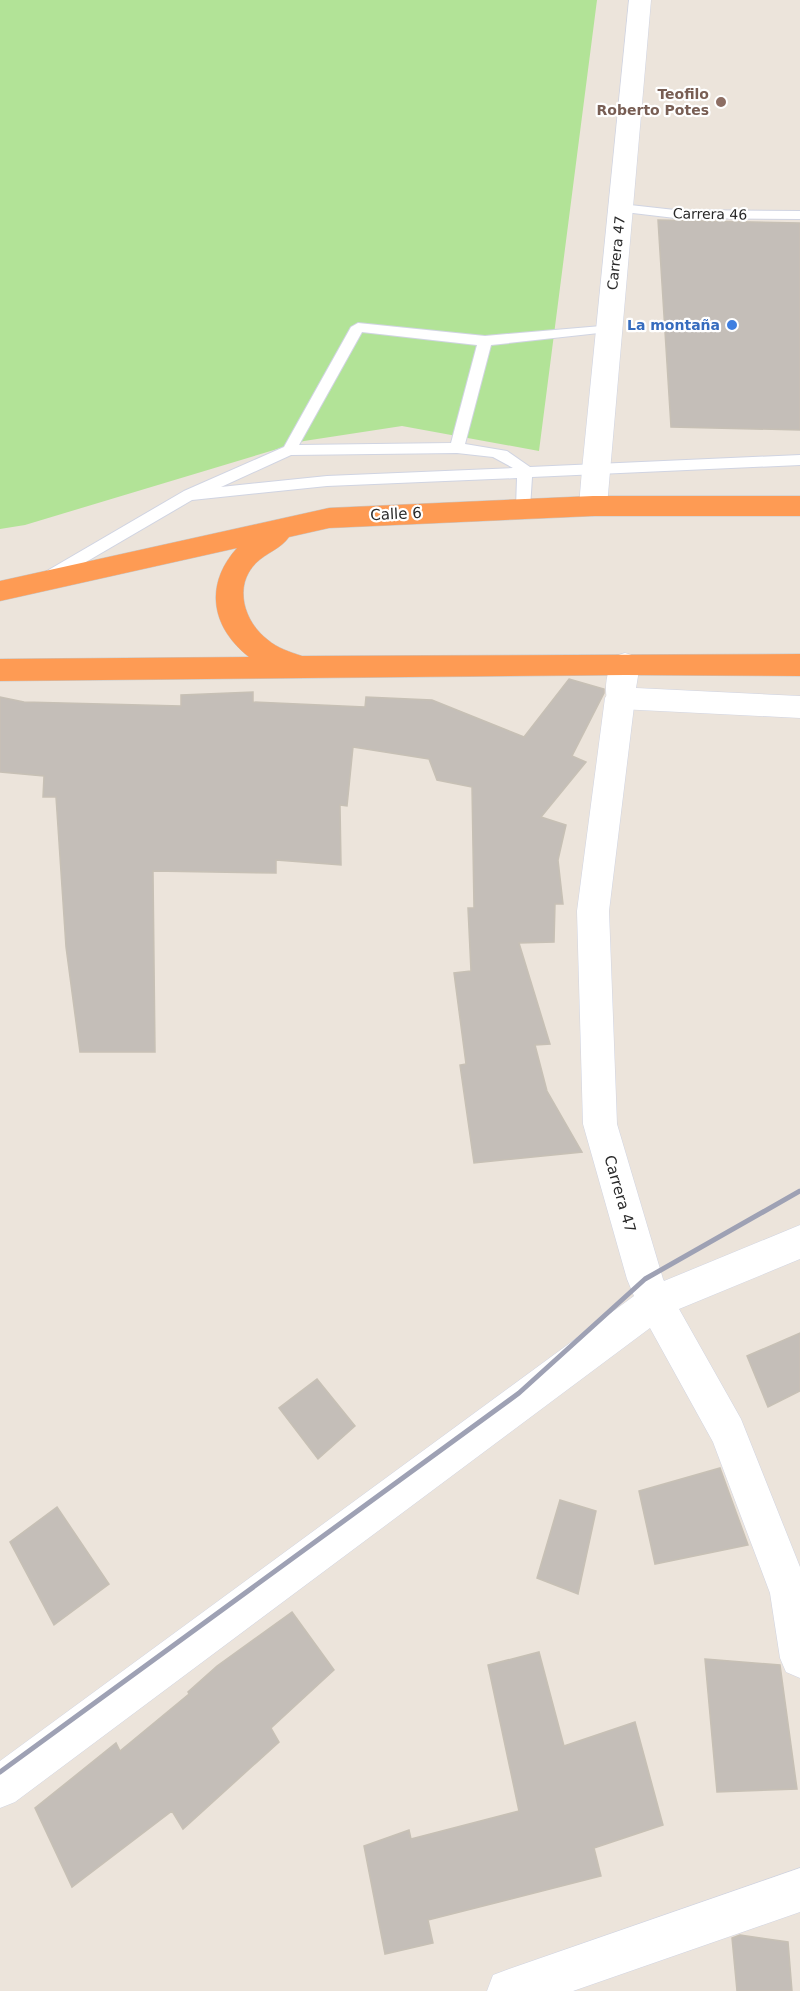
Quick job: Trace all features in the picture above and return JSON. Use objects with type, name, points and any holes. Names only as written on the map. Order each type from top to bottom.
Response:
[{"type":"highway","name":"Calle 6","points":[[0,591],[329,518],[593,506],[800,506]]},
{"type":"highway","points":[[329,518],[291,528],[259,543],[236,567],[227,596],[235,624],[258,649],[293,664],[335,668]]},
{"type":"highway","points":[[0,670],[625,664],[800,665]]},
{"type":"street","name":"Carrera 47","points":[[593,506],[640,0]]},
{"type":"street","name":"Carrera 47","points":[[625,664],[593,912],[600,1124],[645,1279],[655,1302],[728,1432],[789,1593],[800,1658]]},
{"type":"street","points":[[620,698],[800,707]]},
{"type":"street","points":[[0,1787],[655,1302],[800,1242]]},
{"type":"street","points":[[509,1991],[800,1890]]},
{"type":"lane","name":"Carrera 46","points":[[621,208],[675,214],[800,215]]},
{"type":"lane","points":[[289,450],[358,327],[485,341],[608,328]]},
{"type":"lane","points":[[457,448],[485,341]]},
{"type":"lane","points":[[38,583],[189,495],[289,450],[457,448],[502,453],[515,460],[525,471],[523,508]]},
{"type":"lane","points":[[189,495],[327,481],[443,478],[525,471],[800,460]]},
{"type":"green space","points":[[0,0],[597,0],[539,451],[402,426],[304,441],[25,525],[0,529]]},
{"type":"building","name":"La montaña","points":[[658,220],[800,223],[800,430],[671,427]]},
{"type":"building","points":[[569,679],[604,689],[604,693],[572,756],[586,762],[541,817],[566,825],[558,860],[563,904],[555,904],[554,942],[519,943],[550,1044],[535,1045],[547,1091],[582,1152],[474,1163],[460,1065],[466,1064],[454,973],[471,971],[468,908],[474,908],[472,787],[437,780],[429,759],[353,747],[347,806],[340,805],[341,865],[276,860],[276,873],[153,871],[155,1052],[80,1052],[66,947],[56,797],[43,797],[44,776],[0,772],[0,697],[24,702],[181,706],[181,695],[253,692],[253,702],[365,707],[366,697],[432,700],[524,737]]},
{"type":"building","points":[[800,1333],[800,1391],[768,1407],[747,1356]]},
{"type":"building","points":[[317,1379],[355,1426],[318,1459],[279,1408]]},
{"type":"building","points":[[720,1468],[748,1545],[655,1564],[639,1491]]},
{"type":"building","points":[[560,1500],[596,1511],[578,1594],[537,1578]]},
{"type":"building","points":[[57,1507],[109,1584],[54,1625],[10,1542]]},
{"type":"building","points":[[292,1612],[334,1670],[271,1728],[279,1742],[183,1829],[172,1811],[72,1887],[35,1808],[116,1743],[120,1751],[189,1694],[188,1692],[217,1666]]},
{"type":"building","points":[[539,1652],[564,1746],[635,1722],[663,1825],[594,1848],[601,1876],[428,1920],[433,1943],[385,1954],[364,1846],[409,1830],[411,1839],[519,1811],[488,1665]]},
{"type":"building","points":[[705,1659],[780,1665],[797,1789],[717,1792]]},
{"type":"building","points":[[740,1935],[788,1942],[792,1991],[737,1991],[732,1938]]},
{"type":"railway","points":[[0,1772],[519,1393],[645,1279],[800,1191]]},
{"type":"place","name":"Teofilo Roberto Potes","points":[[721,102]]},
{"type":"place","name":"La montaña","points":[[732,325]]}]
